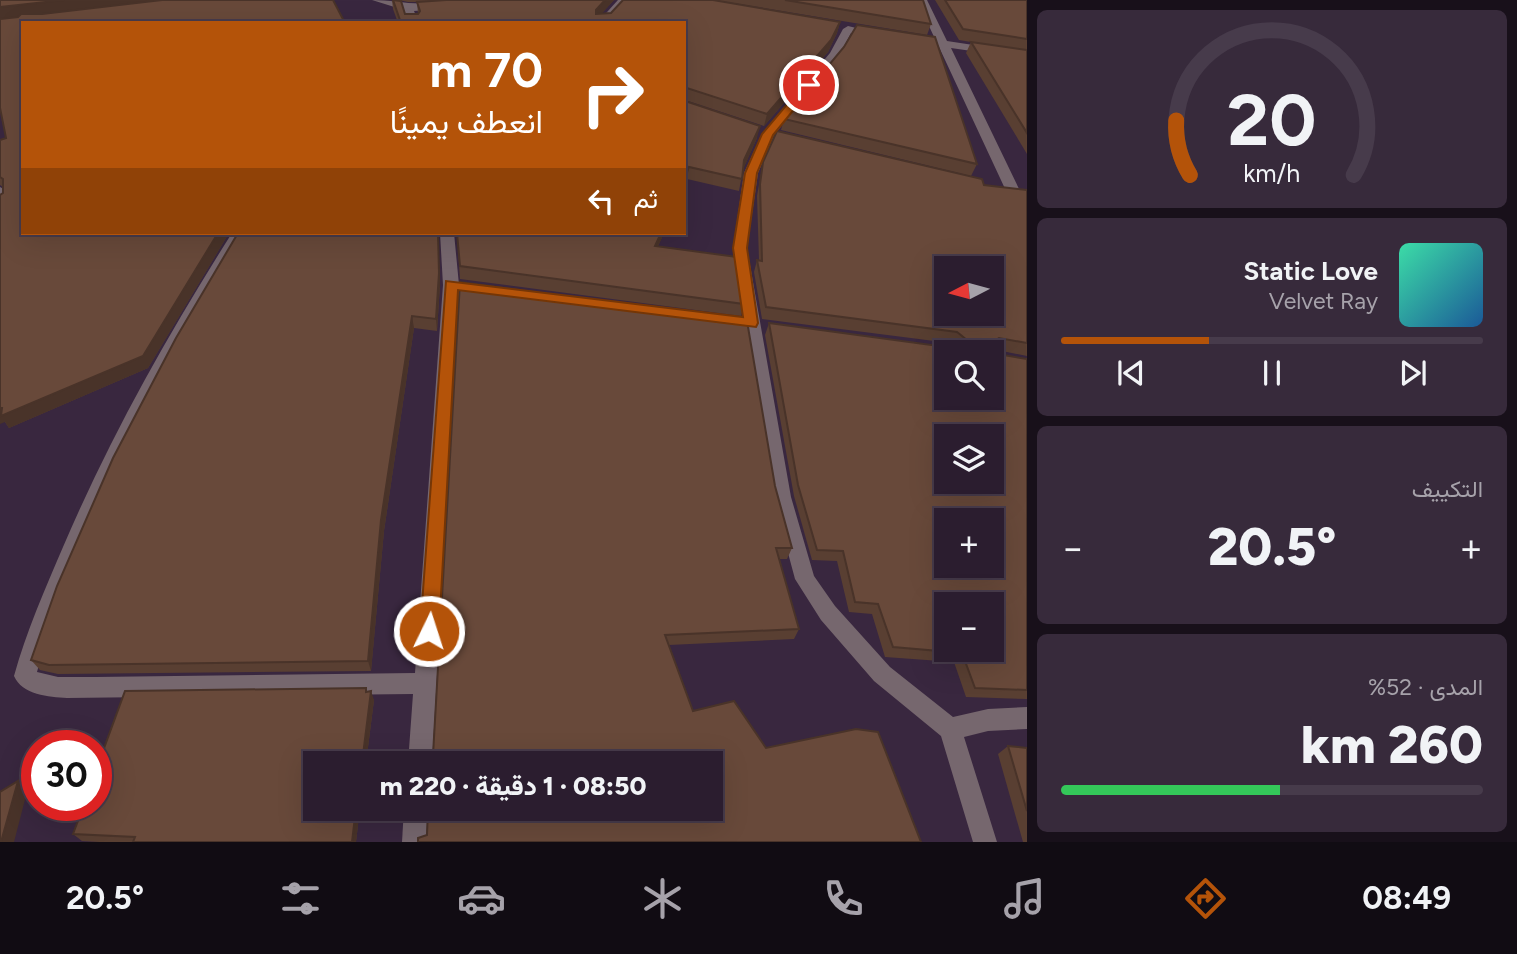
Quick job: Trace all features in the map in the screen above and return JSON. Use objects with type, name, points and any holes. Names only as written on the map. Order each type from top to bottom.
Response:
[{"type":"street","points":[[378,0],[408,8],[460,4]]},
{"type":"street","points":[[604,21],[624,0]]},
{"type":"street","points":[[922,0],[1014,193]]},
{"type":"street","points":[[408,8],[413,21]]},
{"type":"street","points":[[985,842],[950,729],[882,674],[828,613],[805,579],[782,497],[740,248],[751,173],[768,133],[835,54],[841,28],[1027,56]]},
{"type":"street","points":[[0,191],[0,205]]},
{"type":"street","points":[[238,235],[180,326],[128,427],[80,529],[31,651],[25,676],[33,682],[48,686],[95,688],[426,683]]},
{"type":"street","points":[[421,751],[458,285],[447,235]]},
{"type":"street","points":[[950,729],[988,720],[1027,718]]},
{"type":"street","points":[[414,842],[415,821]]},
{"type":"building","points":[[0,0],[64,0],[0,7]]},
{"type":"building","points":[[162,0],[333,0],[344,21],[21,21],[21,235],[217,235],[143,356],[1,416],[0,195],[3,193],[3,179],[0,177],[0,140],[6,138],[0,108],[0,19],[18,17],[21,14]]},
{"type":"building","points":[[393,0],[401,1],[405,14],[418,14],[420,11],[417,2],[605,0],[596,10],[596,14],[611,13],[623,0],[713,0],[840,22],[831,40],[767,114],[686,88],[686,21],[400,21]]},
{"type":"building","points":[[785,0],[923,0],[931,24]]},
{"type":"building","points":[[945,0],[1027,0],[1027,39],[963,29]]},
{"type":"building","points":[[857,25],[935,37],[977,164],[784,119],[844,47]]},
{"type":"building","points":[[971,42],[1027,50],[1027,133]]},
{"type":"building","points":[[686,101],[760,126],[744,160],[742,179],[689,167],[686,173]]},
{"type":"building","points":[[777,131],[982,179],[984,185],[1027,190],[1027,343],[999,338],[967,340],[957,332],[766,307],[757,260],[762,261],[760,184],[763,162]]},
{"type":"building","points":[[237,235],[438,235],[436,319],[412,316],[381,520],[368,661],[49,665],[31,660],[57,586],[113,458],[176,338]]},
{"type":"building","points":[[457,235],[660,235],[655,246],[737,257],[744,304],[460,266]]},
{"type":"building","points":[[460,282],[747,321],[775,486],[792,548],[776,548],[799,629],[665,635],[693,711],[734,701],[766,748],[856,729],[878,732],[921,842],[418,842],[418,838],[427,835],[428,821],[723,821],[723,751],[433,751]]},
{"type":"building","points":[[769,323],[934,345],[934,410],[1004,410],[1004,355],[1027,359],[1027,690],[975,688],[965,662],[1004,662],[1004,592],[934,592],[934,651],[893,647],[878,604],[855,602],[843,551],[817,550],[798,485]]},
{"type":"building","points":[[366,688],[366,692],[371,691],[364,751],[303,751],[303,821],[354,821],[352,842],[133,842],[135,837],[73,834],[78,821],[112,821],[111,730],[125,691]]},
{"type":"building","points":[[1008,746],[1027,748],[1027,811]]},
{"type":"building","points":[[18,781],[1,842],[0,842],[0,792]]},
{"type":"route","points":[[429,631],[451,285],[751,323],[740,248],[751,173],[768,134],[809,85]]}]
